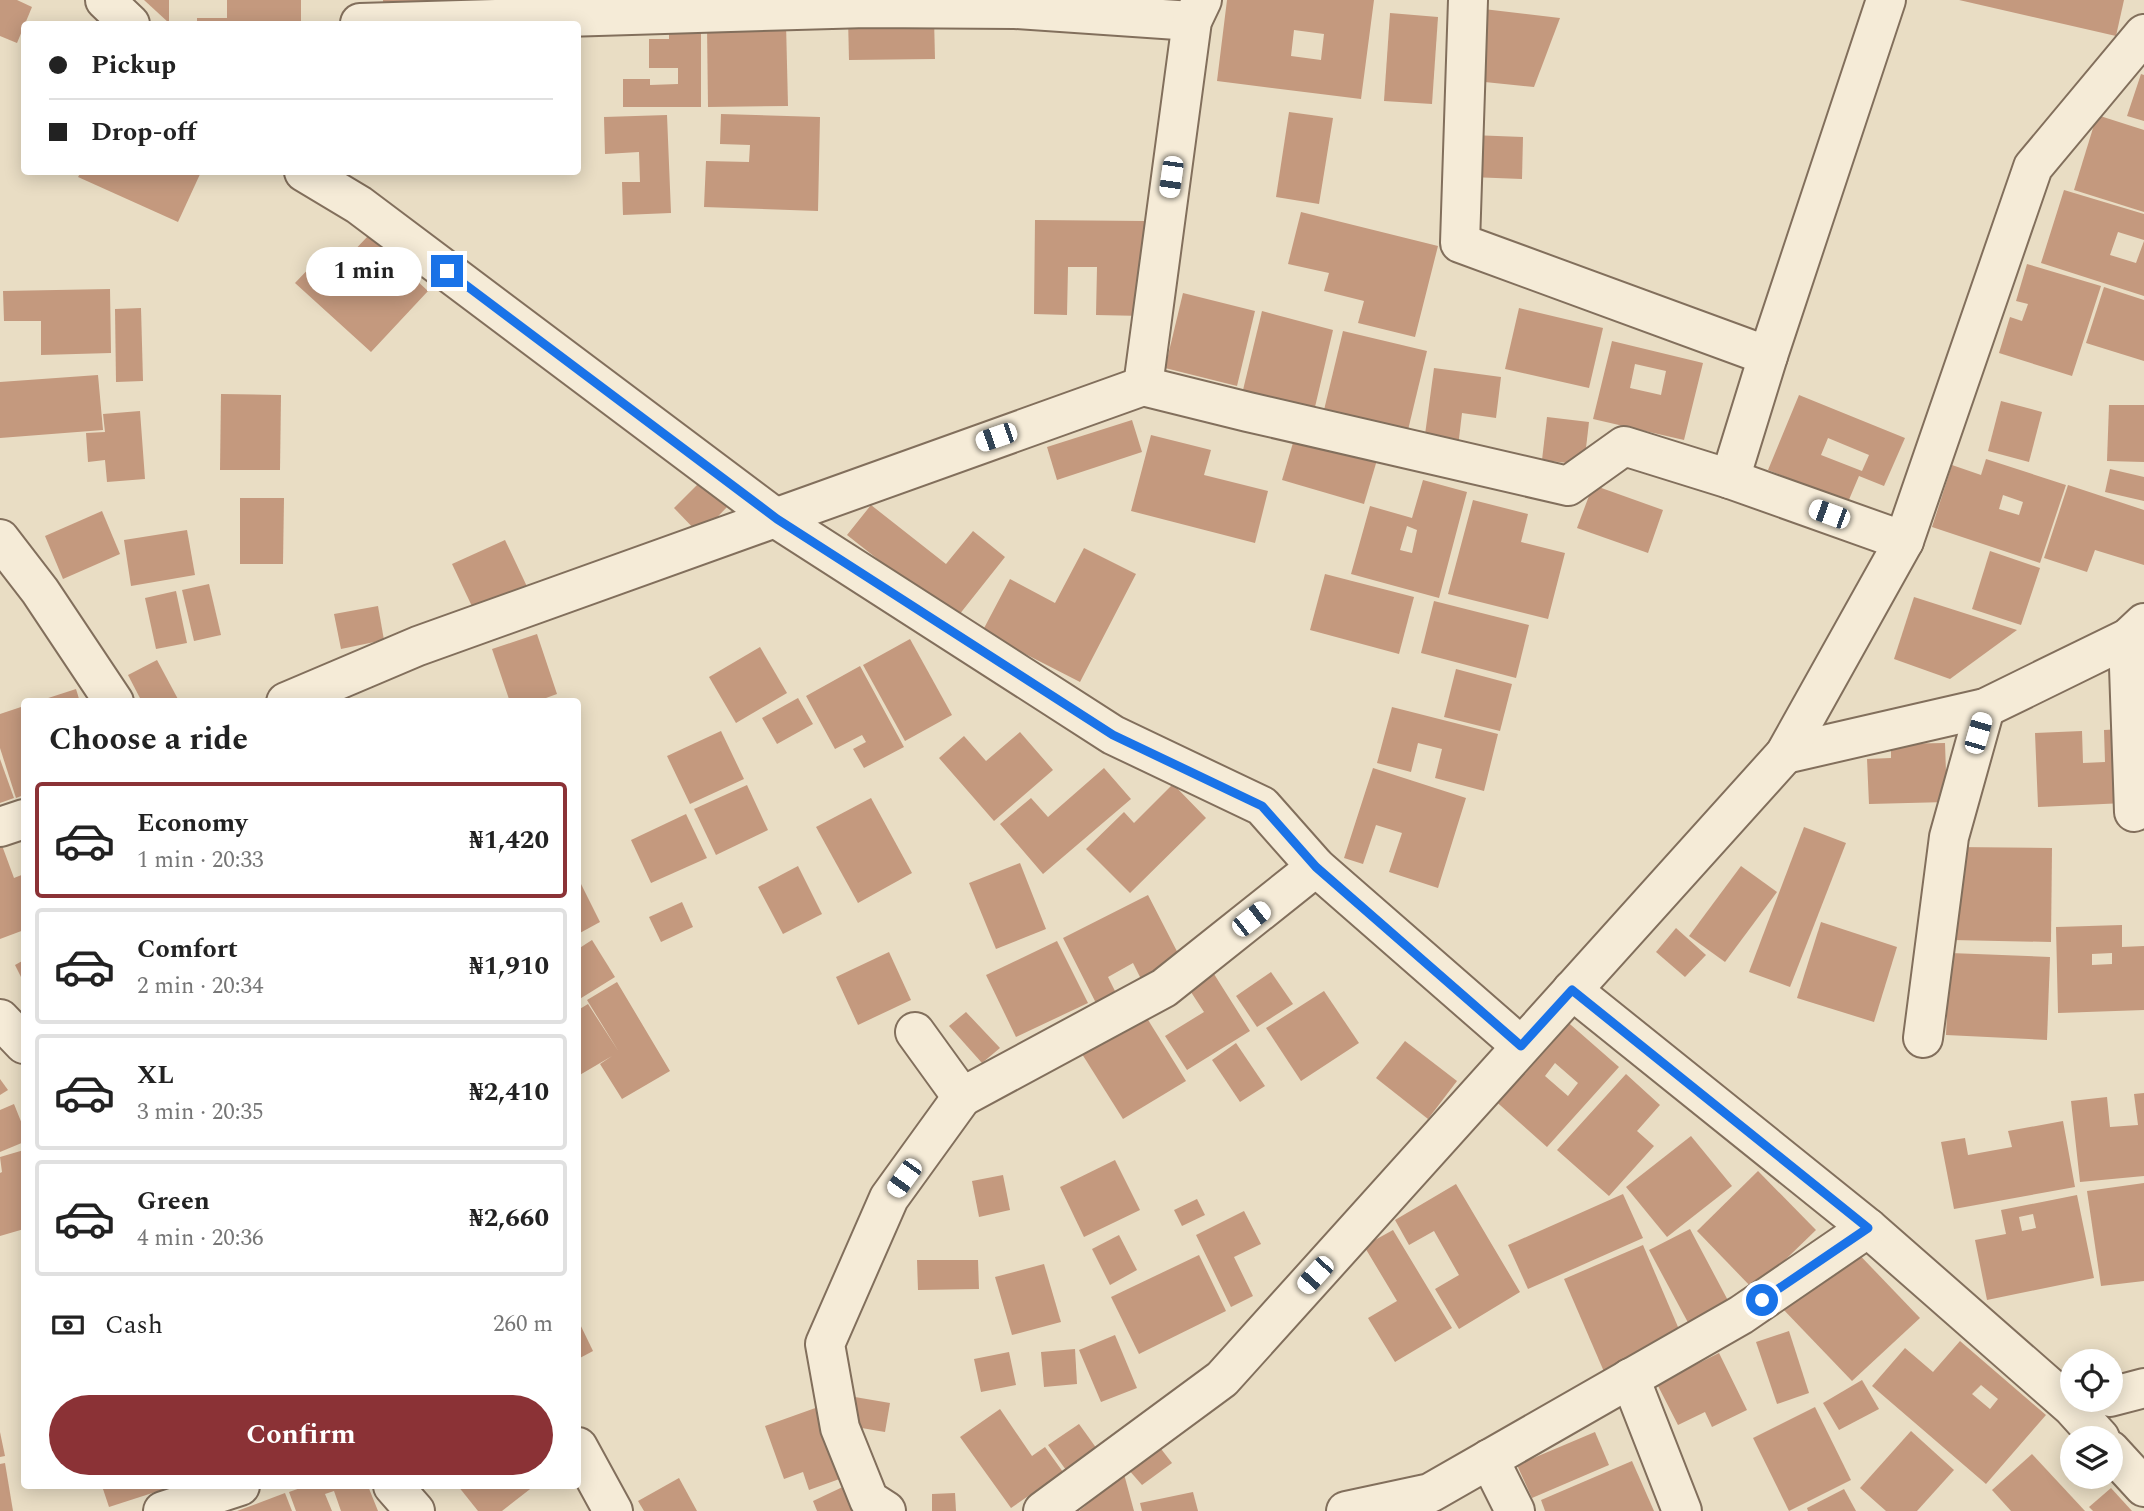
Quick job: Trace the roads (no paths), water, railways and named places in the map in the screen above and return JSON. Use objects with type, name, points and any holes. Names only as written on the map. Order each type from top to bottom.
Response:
[{"type":"street","points":[[105,0],[127,21]]},
{"type":"street","points":[[1468,0],[1460,243],[1768,356]]},
{"type":"street","points":[[1730,479],[1886,0]]},
{"type":"street","points":[[360,16],[867,8],[1197,10],[1143,386]]},
{"type":"street","points":[[1043,1511],[1222,1379],[1785,754],[1904,541],[2033,167],[2144,34]]},
{"type":"street","points":[[314,175],[359,188],[777,519],[1113,735],[1262,806],[1316,867],[1521,1046]]},
{"type":"street","points":[[295,698],[418,646],[1143,386],[1568,486],[1624,446],[1730,479],[1904,541]]},
{"type":"street","points":[[0,539],[40,591],[111,698]]},
{"type":"street","points":[[1785,754],[1985,708],[2136,630],[2134,812]]},
{"type":"street","points":[[1923,1038],[1949,837],[1985,708]]},
{"type":"street","points":[[0,827],[21,820]]},
{"type":"street","points":[[886,1511],[869,1500],[839,1428],[825,1344],[889,1198],[962,1097],[1164,988],[1316,867]]},
{"type":"street","points":[[1572,990],[2060,1384]]},
{"type":"street","points":[[0,1019],[21,1041]]},
{"type":"street","points":[[915,1032],[962,1097]]},
{"type":"street","points":[[1346,1511],[1430,1493],[1741,1315],[1868,1228]]},
{"type":"street","points":[[1630,1378],[1682,1511]]},
{"type":"street","points":[[2123,1394],[2144,1388]]},
{"type":"street","points":[[581,1453],[612,1511]]},
{"type":"street","points":[[1489,1458],[1515,1511]]},
{"type":"street","points":[[2123,1464],[2144,1487]]},
{"type":"street","points":[[163,1511],[231,1489]]},
{"type":"street","points":[[396,1489],[415,1511]]}]
